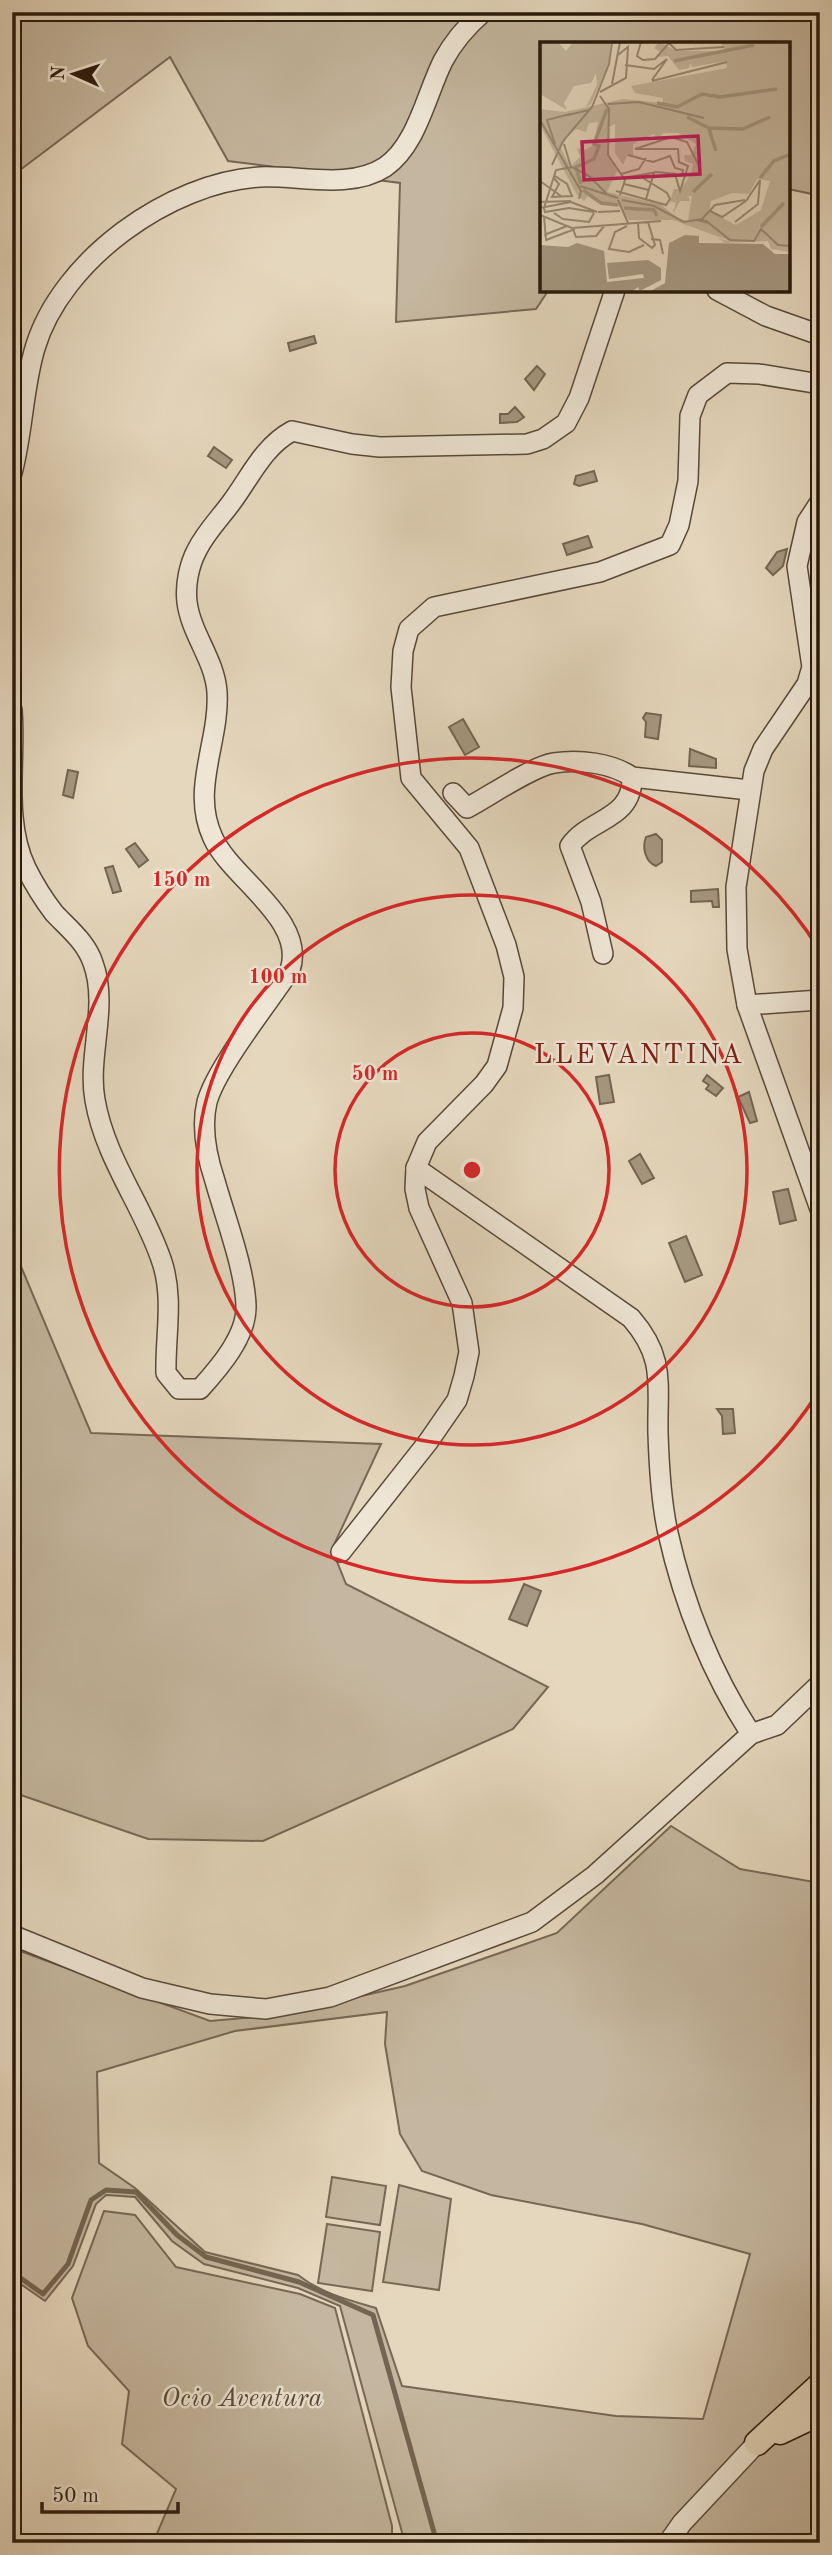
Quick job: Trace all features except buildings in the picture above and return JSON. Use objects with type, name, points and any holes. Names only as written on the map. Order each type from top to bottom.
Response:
[{"type":"main road","points":[[757,2443],[820,2385]]},
{"type":"main road","points":[[757,2443],[820,2413]]},
{"type":"street","points":[[12,472],[35,348],[54,307],[87,265],[142,219],[173,200],[200,190],[256,178],[322,180],[358,177],[384,167],[406,145],[444,60],[459,36],[483,12]]},
{"type":"street","points":[[12,710],[13,824],[18,845],[26,868],[53,911],[80,939],[96,972],[93,1074],[95,1101],[124,1181],[163,1264],[169,1309],[166,1373],[171,1383],[179,1389],[200,1389],[217,1371],[241,1329],[247,1307],[232,1240],[208,1157],[208,1102],[221,1074],[290,970],[294,958],[292,943],[278,919],[258,890],[213,840],[205,816],[202,790],[216,725],[217,690],[209,662],[194,630],[187,600],[188,574],[196,551],[266,450],[292,431],[380,447],[527,444],[555,433],[566,423],[579,397],[614,292]]},
{"type":"street","points":[[721,292],[766,316],[820,335]]},
{"type":"street","points":[[341,1552],[428,1442],[457,1400],[469,1352],[462,1303],[419,1209],[415,1189],[416,1168],[427,1142],[498,1066],[513,1008],[514,977],[506,945],[470,848],[411,778],[401,687],[403,651],[409,629],[434,607],[600,572],[670,545],[680,526],[686,492],[690,415],[698,395],[727,373],[759,374],[820,384]]},
{"type":"street","points":[[820,502],[807,522],[797,565],[816,668],[763,749],[749,790],[736,887],[737,949],[747,1005],[820,1209]]},
{"type":"street","points":[[453,793],[467,808],[552,763],[608,766],[619,768],[632,777],[749,790]]},
{"type":"street","points":[[603,954],[591,902],[569,846],[577,836],[608,820],[626,805],[632,777]]},
{"type":"street","points":[[747,1005],[820,1000]]},
{"type":"street","points":[[416,1168],[631,1318],[650,1343],[660,1379],[659,1433],[667,1532],[701,1642],[721,1687],[751,1734]]},
{"type":"street","points":[[12,1935],[142,1988],[198,2002],[266,2009],[330,1997],[532,1922],[595,1875],[751,1734],[777,1725],[820,1684]]},
{"type":"street","points":[[668,2543],[682,2523],[757,2443]]},
{"type":"green space","points":[[12,12],[820,12],[820,199],[812,194],[790,189],[790,42],[540,42],[540,292],[547,292],[536,309],[396,322],[400,183],[228,161],[170,57],[20,170],[12,196]]},
{"type":"green space","points":[[12,1245],[91,1433],[381,1444],[332,1549],[346,1584],[548,1687],[513,1729],[263,1841],[148,1839],[12,1792]]},
{"type":"green space","points":[[671,1826],[740,1869],[820,1883],[820,2543],[402,2543],[403,2536],[340,2306],[298,2288],[204,2264],[172,2241],[135,2197],[106,2195],[96,2204],[73,2266],[45,2301],[12,2278],[12,1948],[210,2021],[278,2015],[405,1986],[557,1933]],"holes":[[[387,2012],[385,2044],[400,2134],[422,2171],[491,2195],[642,2224],[750,2254],[703,2419],[616,2416],[402,2386],[376,2308],[325,2291],[298,2275],[205,2252],[135,2188],[99,2163],[97,2072],[235,2031]]]},
{"type":"green space","points":[[332,2177],[386,2186],[380,2225],[326,2217]]},
{"type":"green space","points":[[399,2185],[451,2199],[439,2290],[383,2282]]},
{"type":"green space","name":"Ocio Aventura","points":[[104,2211],[135,2215],[176,2267],[300,2294],[335,2308],[392,2526],[392,2543],[153,2543],[176,2489],[122,2444],[129,2391],[88,2346],[72,2298]]},
{"type":"green space","points":[[327,2224],[380,2232],[372,2291],[318,2283]]},
{"type":"shaded area","points":[[314,336],[316,343],[290,351],[288,343]]},
{"type":"shaded area","points":[[537,366],[545,374],[534,390],[525,379]]},
{"type":"shaded area","points":[[515,407],[524,417],[517,422],[500,423],[500,414],[508,414]]},
{"type":"shaded area","points":[[214,447],[232,460],[226,468],[208,456]]},
{"type":"shaded area","points":[[594,471],[597,481],[579,486],[574,484],[576,476]]},
{"type":"shaded area","points":[[588,536],[592,547],[567,555],[563,544]]},
{"type":"shaded area","points":[[787,549],[783,566],[773,575],[766,568],[777,552]]},
{"type":"shaded area","points":[[646,713],[661,715],[658,739],[645,737],[646,722],[643,718]]},
{"type":"shaded area","points":[[463,719],[479,747],[465,755],[449,727]]},
{"type":"shaded area","points":[[690,749],[716,759],[716,768],[689,766]]},
{"type":"shaded area","points":[[68,770],[78,772],[73,798],[63,795]]},
{"type":"shaded area","points":[[656,834],[662,840],[662,862],[656,866],[647,858],[644,845],[646,837]]},
{"type":"shaded area","points":[[135,843],[148,860],[139,867],[126,849]]},
{"type":"shaded area","points":[[113,866],[121,891],[113,893],[105,868]]},
{"type":"shaded area","points":[[718,889],[719,907],[713,907],[712,901],[691,902],[691,891]]},
{"type":"shaded area","points":[[609,1075],[614,1102],[600,1104],[596,1077]]},
{"type":"shaded area","points":[[707,1075],[723,1088],[716,1096],[706,1089],[709,1085],[703,1081]]},
{"type":"shaded area","points":[[749,1092],[757,1121],[750,1123],[738,1097]]},
{"type":"shaded area","points":[[640,1154],[654,1178],[642,1184],[629,1161]]},
{"type":"shaded area","points":[[788,1189],[796,1220],[780,1224],[773,1192]]},
{"type":"shaded area","points":[[686,1236],[702,1275],[685,1282],[669,1243]]},
{"type":"shaded area","points":[[717,1409],[733,1409],[735,1433],[723,1434],[722,1416]]},
{"type":"shaded area","points":[[524,1584],[541,1591],[527,1626],[509,1619]]},
{"type":"waterway","points":[[12,2272],[43,2294],[68,2264],[91,2200],[106,2190],[136,2192],[177,2235],[206,2257],[299,2282],[373,2315],[437,2543]]},
{"type":"district","name":"LLEVANTINA","points":[[639,1053]]}]
